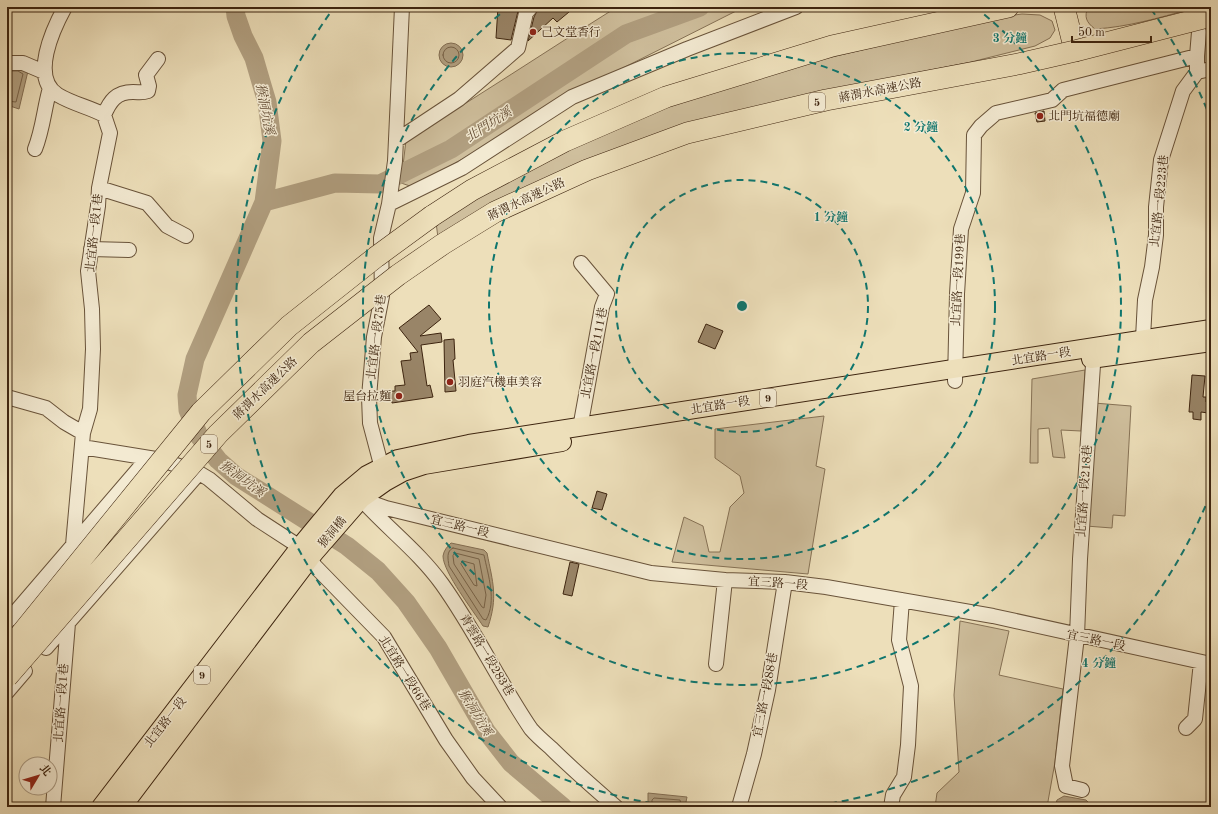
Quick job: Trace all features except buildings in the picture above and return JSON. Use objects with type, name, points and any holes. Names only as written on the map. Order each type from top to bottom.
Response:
[{"type":"highway","name":"5","points":[[7,651],[201,412],[289,326],[376,257],[432,216],[472,190],[565,141],[666,97],[832,46],[1008,7]]},
{"type":"highway","points":[[1064,7],[1075,52]]},
{"type":"highway","name":"蔣渭水高速公路","points":[[7,677],[218,434],[311,343],[398,275],[443,244],[495,212],[588,170],[686,133],[826,100],[1075,52],[1205,24]]},
{"type":"main road","name":"北宜路一段","points":[[383,474],[403,472],[424,465],[1144,345],[1211,329]]},
{"type":"main road","name":"北宜路一段","points":[[1144,345],[1211,342]]},
{"type":"main road","name":"北宜路一段","points":[[350,499],[403,457],[469,444],[580,428],[905,372],[955,376]]},
{"type":"main road","name":"猴洞橋","points":[[307,551],[350,499]]},
{"type":"main road","name":"北宜路一段","points":[[100,806],[307,551]]},
{"type":"main road","name":"北宜路一段","points":[[122,807],[307,551]]},
{"type":"street","points":[[65,7],[50,36],[44,72],[50,88],[58,95],[104,115],[111,100],[123,92],[142,93],[148,91],[149,86],[146,75],[158,58]]},
{"type":"street","points":[[397,140],[402,7]]},
{"type":"street","points":[[397,140],[459,99],[518,48],[526,13],[531,7]]},
{"type":"street","points":[[390,198],[462,168],[572,97],[687,49],[796,7]]},
{"type":"street","name":"北宜路一段223巷","points":[[1144,345],[1145,300],[1152,266],[1156,235],[1156,207],[1161,160],[1183,91],[1204,70],[1197,56],[1205,24]]},
{"type":"street","name":"北宜路一段199巷","points":[[955,376],[961,229],[973,193],[974,135],[980,126],[996,114],[1052,100],[1063,90],[1197,56]]},
{"type":"street","points":[[7,62],[24,63],[34,66],[44,72]]},
{"type":"street","points":[[36,149],[42,131],[43,111],[50,88]]},
{"type":"street","name":"北宜路一段1巷","points":[[73,545],[83,433],[90,409],[93,349],[92,309],[88,271],[98,206],[99,188],[110,133],[104,115]]},
{"type":"street","name":"北宜路一段75巷","points":[[383,474],[370,423],[369,397],[374,338],[382,296],[381,238],[390,198],[397,140]]},
{"type":"street","points":[[99,188],[146,203],[167,226],[186,236]]},
{"type":"street","points":[[91,249],[129,250]]},
{"type":"street","name":"北宜路一段111巷","points":[[580,428],[602,307],[607,294],[581,263]]},
{"type":"street","name":"北宜路一段218巷","points":[[1082,790],[1066,786],[1062,766],[1077,636],[1080,559],[1093,353]]},
{"type":"street","points":[[7,397],[46,408],[64,422],[83,433]]},
{"type":"street","name":"北宜路一段66巷","points":[[82,447],[147,459],[162,460],[199,473],[210,479],[257,519],[307,551],[384,637],[446,740],[473,778],[500,807]]},
{"type":"street","points":[[8,619],[147,459]]},
{"type":"street","points":[[7,692],[199,473]]},
{"type":"street","name":"宜三路一段","points":[[350,499],[651,573],[726,580],[785,582],[826,587],[993,616],[1077,636],[1206,663]]},
{"type":"street","name":"青雲路一段283巷","points":[[350,499],[379,519],[412,548],[441,583],[463,614],[486,657],[532,730],[568,765],[616,807]]},
{"type":"street","points":[[716,664],[726,580]]},
{"type":"street","name":"宜三路一段88巷","points":[[739,807],[754,754],[768,690],[785,582]]},
{"type":"street","points":[[891,807],[893,795],[904,777],[908,745],[911,686],[899,640],[902,600]]},
{"type":"street","points":[[8,619],[68,623]]},
{"type":"street","name":"北宜路一段1巷","points":[[53,807],[68,623]]},
{"type":"street","points":[[1186,728],[1195,719],[1206,663]]},
{"type":"shaded area","points":[[617,7],[744,7],[621,69],[413,187],[401,183],[406,140]]},
{"type":"shaded area","points":[[1088,7],[1191,7],[1191,9],[1131,24],[1095,29],[1086,17]]},
{"type":"shaded area","points":[[1022,14],[1040,15],[1052,21],[1055,30],[1050,38],[1035,46],[971,62],[795,97],[438,238],[436,222],[476,196],[612,127],[765,73],[1000,17]]},
{"type":"shaded area","points":[[1085,370],[1081,431],[1061,430],[1065,458],[1053,457],[1049,428],[1038,429],[1038,463],[1030,463],[1032,379]]},
{"type":"shaded area","points":[[1094,403],[1131,406],[1125,516],[1113,515],[1112,528],[1086,526]]},
{"type":"shaded area","points":[[824,416],[816,466],[825,469],[808,574],[672,562],[684,517],[703,526],[709,552],[720,552],[730,507],[744,493],[740,476],[715,458],[715,429]]},
{"type":"shaded area","points":[[960,621],[1009,631],[999,675],[1063,689],[1055,762],[1047,807],[935,807],[937,793],[959,772],[954,695]]},
{"type":"water","points":[[451,43],[456,44],[462,50],[462,60],[456,66],[451,67],[446,66],[440,60],[439,55],[440,50],[446,44]]},
{"type":"water","points":[[7,67],[28,71],[19,109],[7,105]]},
{"type":"water","points":[[451,543],[484,550],[487,553],[494,590],[493,607],[488,627],[483,626],[453,581],[444,563],[443,556],[445,550]]},
{"type":"water","points":[[648,793],[687,797],[685,807],[648,807]]},
{"type":"water","points":[[1064,796],[1086,800],[1090,804],[1090,807],[1055,807],[1057,800]]},
{"type":"waterway","name":"猴洞坑溪","points":[[235,7],[236,16],[243,36],[254,58],[267,102],[272,141],[264,202],[195,359],[187,395],[188,410],[199,436],[218,460],[236,476],[347,546],[378,571],[406,602],[438,648],[486,731],[511,763],[563,807]]},
{"type":"waterway","name":"北門坑溪","points":[[264,202],[335,183],[380,184],[451,149],[626,34],[700,7]]},
{"type":"place","name":"己文堂香行","points":[[533,32]]},
{"type":"place","name":"北門坑福德廟","points":[[1040,116]]},
{"type":"place","name":"羽庭汽機車美容","points":[[450,382]]},
{"type":"place","name":"屋台拉麵","points":[[399,396]]}]
